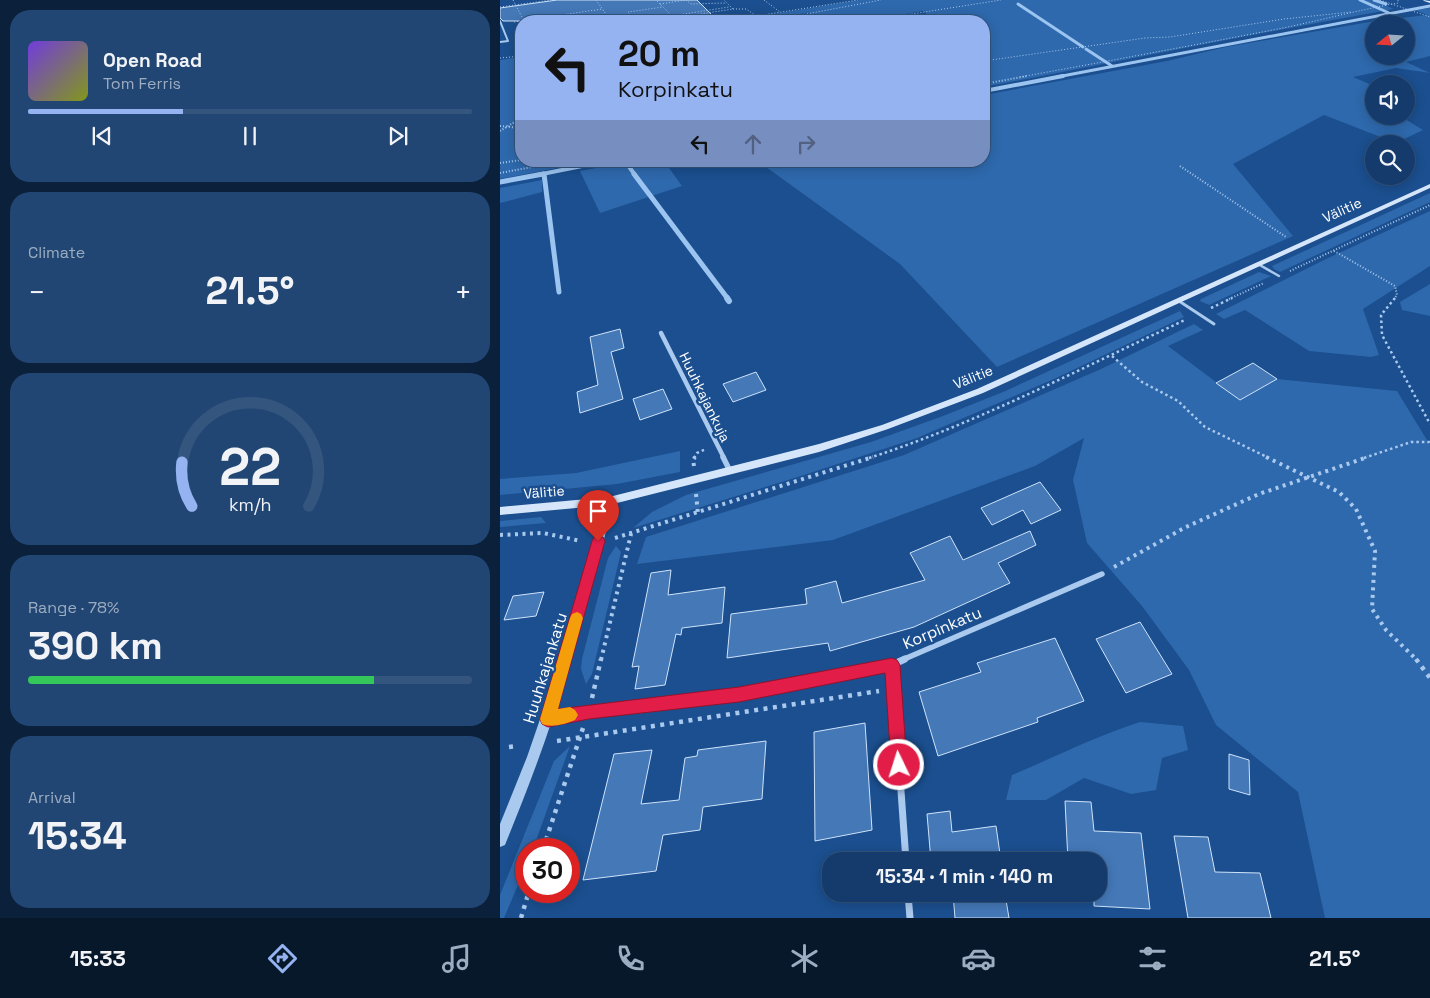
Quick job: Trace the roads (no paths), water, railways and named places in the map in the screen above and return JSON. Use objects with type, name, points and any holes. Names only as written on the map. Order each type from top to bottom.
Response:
[{"type":"main road","points":[[1425,0],[1430,2]]},
{"type":"main road","name":"Välitie","points":[[500,511],[609,501],[730,472],[819,448],[885,427],[980,391],[1430,186]]},
{"type":"street","name":"Huuhkajankuja","points":[[661,333],[730,472]]},
{"type":"street","name":"Huuhkajankatu","points":[[500,840],[518,800],[548,719],[609,501]]},
{"type":"street","name":"Korpinkatu","points":[[548,719],[589,712],[739,694],[892,665],[1102,574]]},
{"type":"street","points":[[892,665],[905,852]]},
{"type":"street","points":[[909,902],[910,918]]},
{"type":"lane","points":[[500,23],[508,41],[500,42]]},
{"type":"lane","points":[[1258,264],[1279,276]]},
{"type":"lane","points":[[1179,301],[1214,324]]},
{"type":"waterway","points":[[1360,0],[1389,13]]},
{"type":"waterway","points":[[1374,0],[1386,4]]},
{"type":"waterway","points":[[1018,4],[1083,47]]},
{"type":"waterway","points":[[1057,77],[1430,6]]},
{"type":"waterway","points":[[1086,49],[1112,66]]},
{"type":"waterway","points":[[990,90],[1063,76]]},
{"type":"waterway","points":[[537,175],[577,167]]},
{"type":"waterway","points":[[629,167],[635,175]]},
{"type":"waterway","points":[[500,182],[543,174]]},
{"type":"waterway","points":[[544,174],[559,292]]},
{"type":"waterway","points":[[634,174],[728,299]]}]
